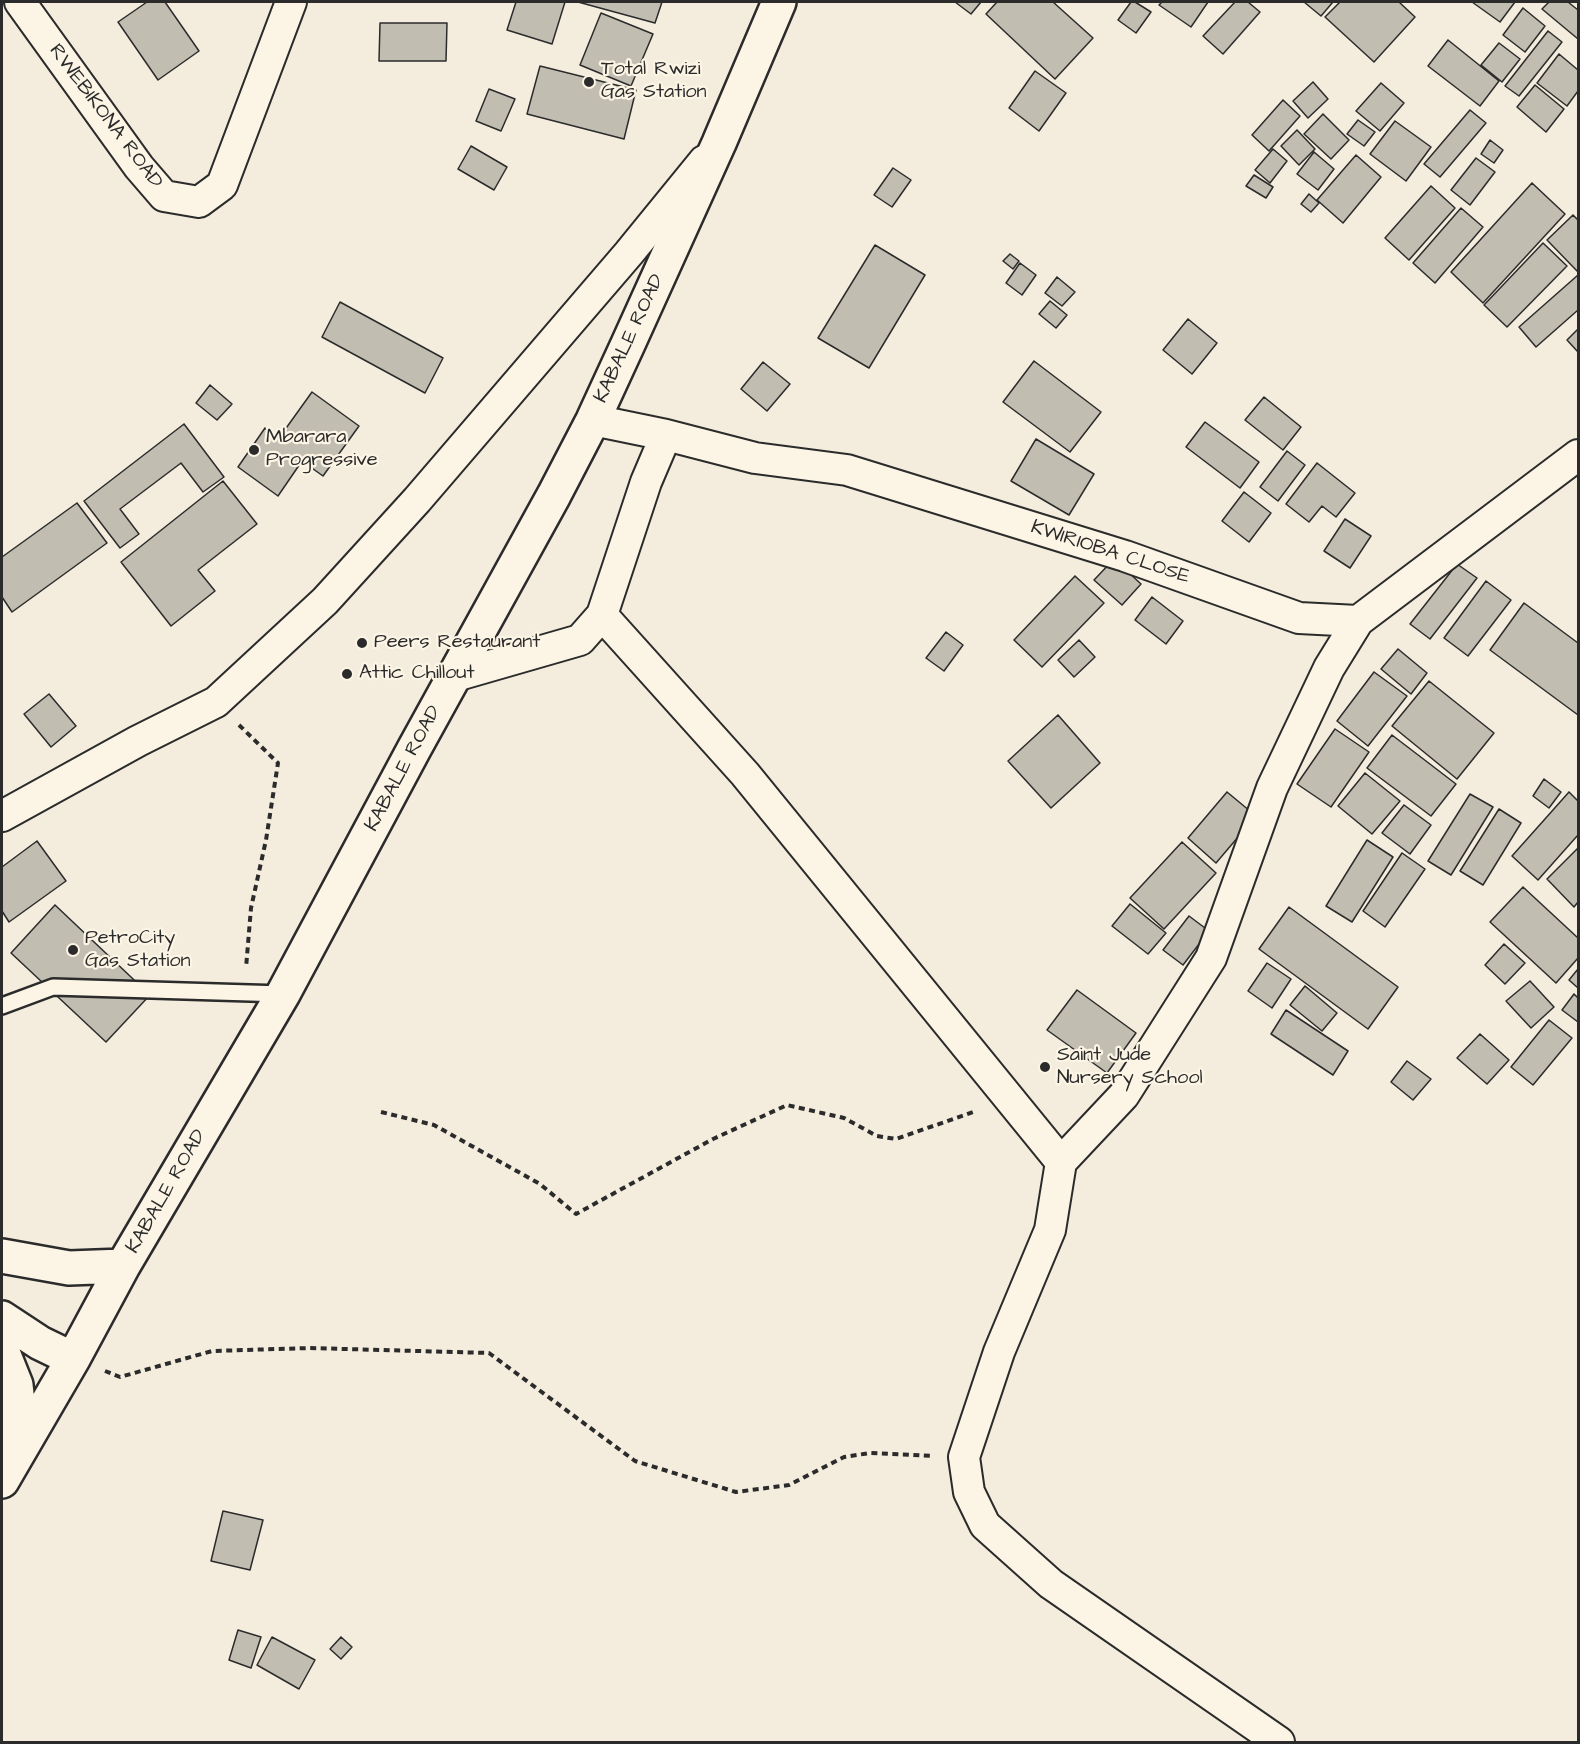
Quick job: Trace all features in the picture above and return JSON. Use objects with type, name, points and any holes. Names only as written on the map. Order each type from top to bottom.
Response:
[{"type":"main road","name":"KABALE ROAD","points":[[9,1467],[73,1359],[123,1266],[283,994],[593,420],[719,143],[779,2]]},
{"type":"main road","points":[[2,1256],[69,1268],[123,1266]]},
{"type":"main road","points":[[2,1318],[40,1343],[73,1359]]},
{"type":"main road","points":[[2,1350],[16,1385],[19,1412],[9,1467]]},
{"type":"street","name":"RWEBIKONA ROAD","points":[[20,2],[139,167],[164,196],[199,202],[222,185],[291,2]]},
{"type":"street","points":[[2,816],[58,783],[216,702],[326,601],[424,492],[629,253],[719,143]]},
{"type":"street","name":"KWIRIOBA CLOSE","points":[[593,420],[666,435],[755,458],[847,470],[1125,556],[1299,618],[1358,621]]},
{"type":"street","points":[[455,676],[580,640],[602,615],[646,482],[666,435]]},
{"type":"street","points":[[1279,1743],[1051,1584],[985,1525],[969,1492],[964,1457],[999,1352],[1050,1230],[1061,1162],[1124,1095],[1211,958],[1272,788],[1329,668],[1358,621],[1578,455]]},
{"type":"street","points":[[602,615],[745,774],[1061,1162]]},
{"type":"lane","points":[[2,1006],[53,987],[283,994]]},
{"type":"path","points":[[232,719],[278,763],[266,840],[251,908],[244,993]]},
{"type":"path","points":[[381,1112],[434,1125],[540,1184],[576,1214],[712,1139],[787,1105],[844,1118],[877,1136],[896,1140],[1011,1099]]},
{"type":"path","points":[[73,1359],[120,1377],[212,1351],[310,1348],[489,1353],[635,1461],[736,1492],[789,1485],[844,1457],[862,1454],[964,1457]]},
{"type":"building","points":[[147,2],[165,2],[199,51],[158,80],[118,22]]},
{"type":"building","points":[[516,2],[565,2],[552,44],[507,30]]},
{"type":"building","points":[[578,2],[662,2],[655,23]]},
{"type":"building","points":[[955,2],[981,2],[971,14]]},
{"type":"building","points":[[997,2],[1053,2],[1093,38],[1055,79],[986,14]]},
{"type":"building","points":[[1131,2],[1151,12],[1136,33],[1118,20]]},
{"type":"building","points":[[1162,2],[1208,2],[1191,27],[1159,5]]},
{"type":"building","points":[[1235,2],[1248,2],[1260,12],[1223,54],[1203,36]]},
{"type":"building","points":[[1304,2],[1333,2],[1321,16]]},
{"type":"building","points":[[1340,2],[1399,2],[1415,17],[1374,62],[1325,17]]},
{"type":"building","points":[[1472,2],[1515,2],[1500,22]]},
{"type":"building","points":[[1549,2],[1568,2],[1578,10],[1578,39],[1542,9]]},
{"type":"building","points":[[1523,8],[1545,26],[1525,52],[1503,35]]},
{"type":"building","points":[[601,13],[653,34],[631,86],[580,65]]},
{"type":"building","points":[[380,23],[447,23],[446,61],[379,61]]},
{"type":"building","points":[[1548,31],[1562,42],[1519,96],[1505,86]]},
{"type":"building","points":[[1448,40],[1499,81],[1480,106],[1428,66]]},
{"type":"building","points":[[1499,43],[1520,59],[1502,82],[1481,65]]},
{"type":"building","points":[[1559,54],[1578,70],[1578,91],[1567,106],[1537,83]]},
{"type":"building","points":[[540,66],[636,90],[624,139],[527,114]]},
{"type":"building","points":[[1035,71],[1066,93],[1039,131],[1009,108]]},
{"type":"building","points":[[1313,82],[1328,99],[1308,118],[1293,101]]},
{"type":"building","points":[[1381,83],[1404,103],[1380,131],[1356,111]]},
{"type":"building","points":[[1535,85],[1564,109],[1546,132],[1517,107]]},
{"type":"building","points":[[489,89],[515,99],[501,131],[476,121]]},
{"type":"building","points":[[1283,100],[1300,116],[1269,151],[1252,135]]},
{"type":"building","points":[[1470,110],[1486,123],[1440,177],[1424,164]]},
{"type":"building","points":[[1323,114],[1349,140],[1331,159],[1304,134]]},
{"type":"building","points":[[1358,120],[1375,132],[1364,146],[1347,134]]},
{"type":"building","points":[[1395,121],[1431,147],[1406,181],[1370,154]]},
{"type":"building","points":[[1297,130],[1315,149],[1299,165],[1281,146]]},
{"type":"building","points":[[1490,140],[1503,150],[1494,163],[1481,154]]},
{"type":"building","points":[[471,146],[507,167],[494,190],[458,169]]},
{"type":"building","points":[[1273,149],[1287,161],[1270,183],[1255,170]]},
{"type":"building","points":[[1314,152],[1334,169],[1318,190],[1297,174]]},
{"type":"building","points":[[1356,155],[1381,177],[1343,223],[1317,200]]},
{"type":"building","points":[[1476,158],[1495,172],[1470,205],[1451,190]]},
{"type":"building","points":[[893,168],[911,180],[892,207],[874,195]]},
{"type":"building","points":[[1254,175],[1273,187],[1266,198],[1246,186]]},
{"type":"building","points":[[1532,183],[1565,214],[1483,303],[1451,272]]},
{"type":"building","points":[[1431,186],[1455,208],[1409,260],[1385,238]]},
{"type":"building","points":[[1309,194],[1319,203],[1311,212],[1301,204]]},
{"type":"building","points":[[1461,208],[1483,227],[1435,283],[1413,263]]},
{"type":"building","points":[[1573,215],[1578,220],[1578,272],[1547,240]]},
{"type":"building","points":[[1543,243],[1567,266],[1507,327],[1484,305]]},
{"type":"building","points":[[875,245],[925,275],[869,368],[818,338]]},
{"type":"building","points":[[1010,254],[1019,261],[1013,269],[1003,261]]},
{"type":"building","points":[[1020,263],[1036,275],[1022,295],[1006,283]]},
{"type":"building","points":[[1578,275],[1578,310],[1536,347],[1519,327]]},
{"type":"building","points":[[1057,277],[1075,292],[1062,306],[1045,293]]},
{"type":"building","points":[[1050,301],[1067,315],[1056,328],[1039,314]]},
{"type":"building","points":[[340,302],[443,358],[425,393],[322,337]]},
{"type":"building","points":[[1188,319],[1217,343],[1192,374],[1163,350]]},
{"type":"building","points":[[1578,329],[1578,352],[1567,340]]},
{"type":"building","points":[[1034,361],[1101,412],[1070,452],[1003,402]]},
{"type":"building","points":[[763,362],[790,384],[767,411],[741,389]]},
{"type":"building","points":[[210,385],[232,404],[217,420],[196,403]]},
{"type":"building","points":[[312,392],[359,426],[323,476],[302,461],[278,496],[238,467],[265,428],[279,438]]},
{"type":"building","points":[[1264,397],[1301,427],[1283,450],[1245,420]]},
{"type":"building","points":[[1205,422],[1259,462],[1240,488],[1186,447]]},
{"type":"building","points":[[184,424],[224,477],[203,492],[181,463],[120,509],[139,534],[120,548],[84,501]]},
{"type":"building","points":[[1036,439],[1094,474],[1069,515],[1011,481]]},
{"type":"building","points":[[1287,451],[1305,465],[1278,501],[1260,487]]},
{"type":"building","points":[[1317,463],[1355,493],[1336,517],[1322,506],[1309,522],[1286,504]]},
{"type":"building","points":[[223,481],[257,524],[198,570],[215,591],[171,626],[121,562]]},
{"type":"building","points":[[1244,492],[1271,513],[1249,542],[1222,521]]},
{"type":"building","points":[[77,503],[107,543],[12,612],[2,597],[2,557]]},
{"type":"building","points":[[1345,519],[1371,536],[1350,568],[1324,551]]},
{"type":"building","points":[[1114,559],[1141,584],[1122,605],[1094,580]]},
{"type":"building","points":[[1457,564],[1477,578],[1430,639],[1410,624]]},
{"type":"building","points":[[1075,576],[1104,603],[1042,667],[1014,640]]},
{"type":"building","points":[[1486,581],[1511,600],[1468,656],[1444,638]]},
{"type":"building","points":[[1152,597],[1183,621],[1166,644],[1135,620]]},
{"type":"building","points":[[1524,603],[1578,643],[1578,715],[1490,650]]},
{"type":"building","points":[[946,632],[963,645],[944,671],[926,658]]},
{"type":"building","points":[[1079,640],[1095,657],[1074,677],[1058,660]]},
{"type":"building","points":[[1398,649],[1427,673],[1411,694],[1381,669]]},
{"type":"building","points":[[1374,672],[1407,696],[1368,746],[1337,721]]},
{"type":"building","points":[[1429,681],[1494,733],[1457,779],[1392,726]]},
{"type":"building","points":[[49,694],[76,726],[51,747],[24,714]]},
{"type":"building","points":[[1058,715],[1100,763],[1051,808],[1008,761]]},
{"type":"building","points":[[1335,729],[1369,752],[1331,807],[1297,784]]},
{"type":"building","points":[[1392,735],[1456,784],[1431,816],[1367,768]]},
{"type":"building","points":[[1365,773],[1400,801],[1372,834],[1338,806]]},
{"type":"building","points":[[1544,779],[1561,792],[1549,808],[1533,796]]},
{"type":"building","points":[[1227,792],[1256,816],[1216,863],[1188,838]]},
{"type":"building","points":[[1569,792],[1578,801],[1578,835],[1538,880],[1512,856]]},
{"type":"building","points":[[1470,794],[1493,807],[1451,875],[1428,861]]},
{"type":"building","points":[[1404,805],[1431,825],[1410,854],[1382,833]]},
{"type":"building","points":[[1499,809],[1521,823],[1483,885],[1460,871]]},
{"type":"building","points":[[1367,840],[1393,857],[1352,922],[1326,906]]},
{"type":"building","points":[[37,841],[66,881],[9,922],[2,911],[2,867]]},
{"type":"building","points":[[1182,842],[1216,873],[1164,929],[1130,898]]},
{"type":"building","points":[[1578,848],[1578,902],[1574,907],[1547,879]]},
{"type":"building","points":[[1402,853],[1425,869],[1385,927],[1363,911]]},
{"type":"building","points":[[1523,887],[1578,938],[1578,958],[1556,983],[1490,922]]},
{"type":"building","points":[[1130,904],[1166,933],[1148,954],[1112,926]]},
{"type":"building","points":[[55,905],[150,995],[106,1042],[11,953]]},
{"type":"building","points":[[1289,907],[1398,987],[1368,1029],[1259,949]]},
{"type":"building","points":[[1189,916],[1209,931],[1183,965],[1163,950]]},
{"type":"building","points":[[1504,944],[1525,963],[1505,984],[1485,965]]},
{"type":"building","points":[[1267,963],[1291,979],[1272,1008],[1248,991]]},
{"type":"building","points":[[1578,969],[1578,988],[1569,980]]},
{"type":"building","points":[[1530,981],[1554,1007],[1531,1028],[1506,1001]]},
{"type":"building","points":[[1305,986],[1337,1013],[1322,1031],[1290,1005]]},
{"type":"building","points":[[1077,990],[1136,1033],[1107,1073],[1047,1030]]},
{"type":"building","points":[[1574,994],[1578,998],[1578,1022],[1562,1010]]},
{"type":"building","points":[[1286,1010],[1348,1051],[1333,1075],[1271,1034]]},
{"type":"building","points":[[1549,1020],[1572,1038],[1533,1085],[1511,1067]]},
{"type":"building","points":[[1480,1034],[1509,1060],[1487,1084],[1457,1058]]},
{"type":"building","points":[[1407,1061],[1431,1079],[1413,1100],[1391,1082]]},
{"type":"building","points":[[223,1511],[263,1520],[250,1570],[211,1561]]},
{"type":"building","points":[[238,1630],[261,1637],[251,1668],[229,1660]]},
{"type":"building","points":[[272,1637],[315,1660],[299,1689],[257,1665]]},
{"type":"building","points":[[341,1637],[352,1647],[341,1659],[330,1649]]},
{"type":"place","name":"Total Rwizi Gas Station","points":[[589,82]]},
{"type":"place","name":"Mbarara Progressive","points":[[254,450]]},
{"type":"place","name":"Peers Restaurant","points":[[362,643]]},
{"type":"place","name":"Attic Chillout","points":[[347,674]]},
{"type":"place","name":"PetroCity Gas Station","points":[[73,950]]},
{"type":"place","name":"Saint Jude Nursery School","points":[[1045,1067]]}]
